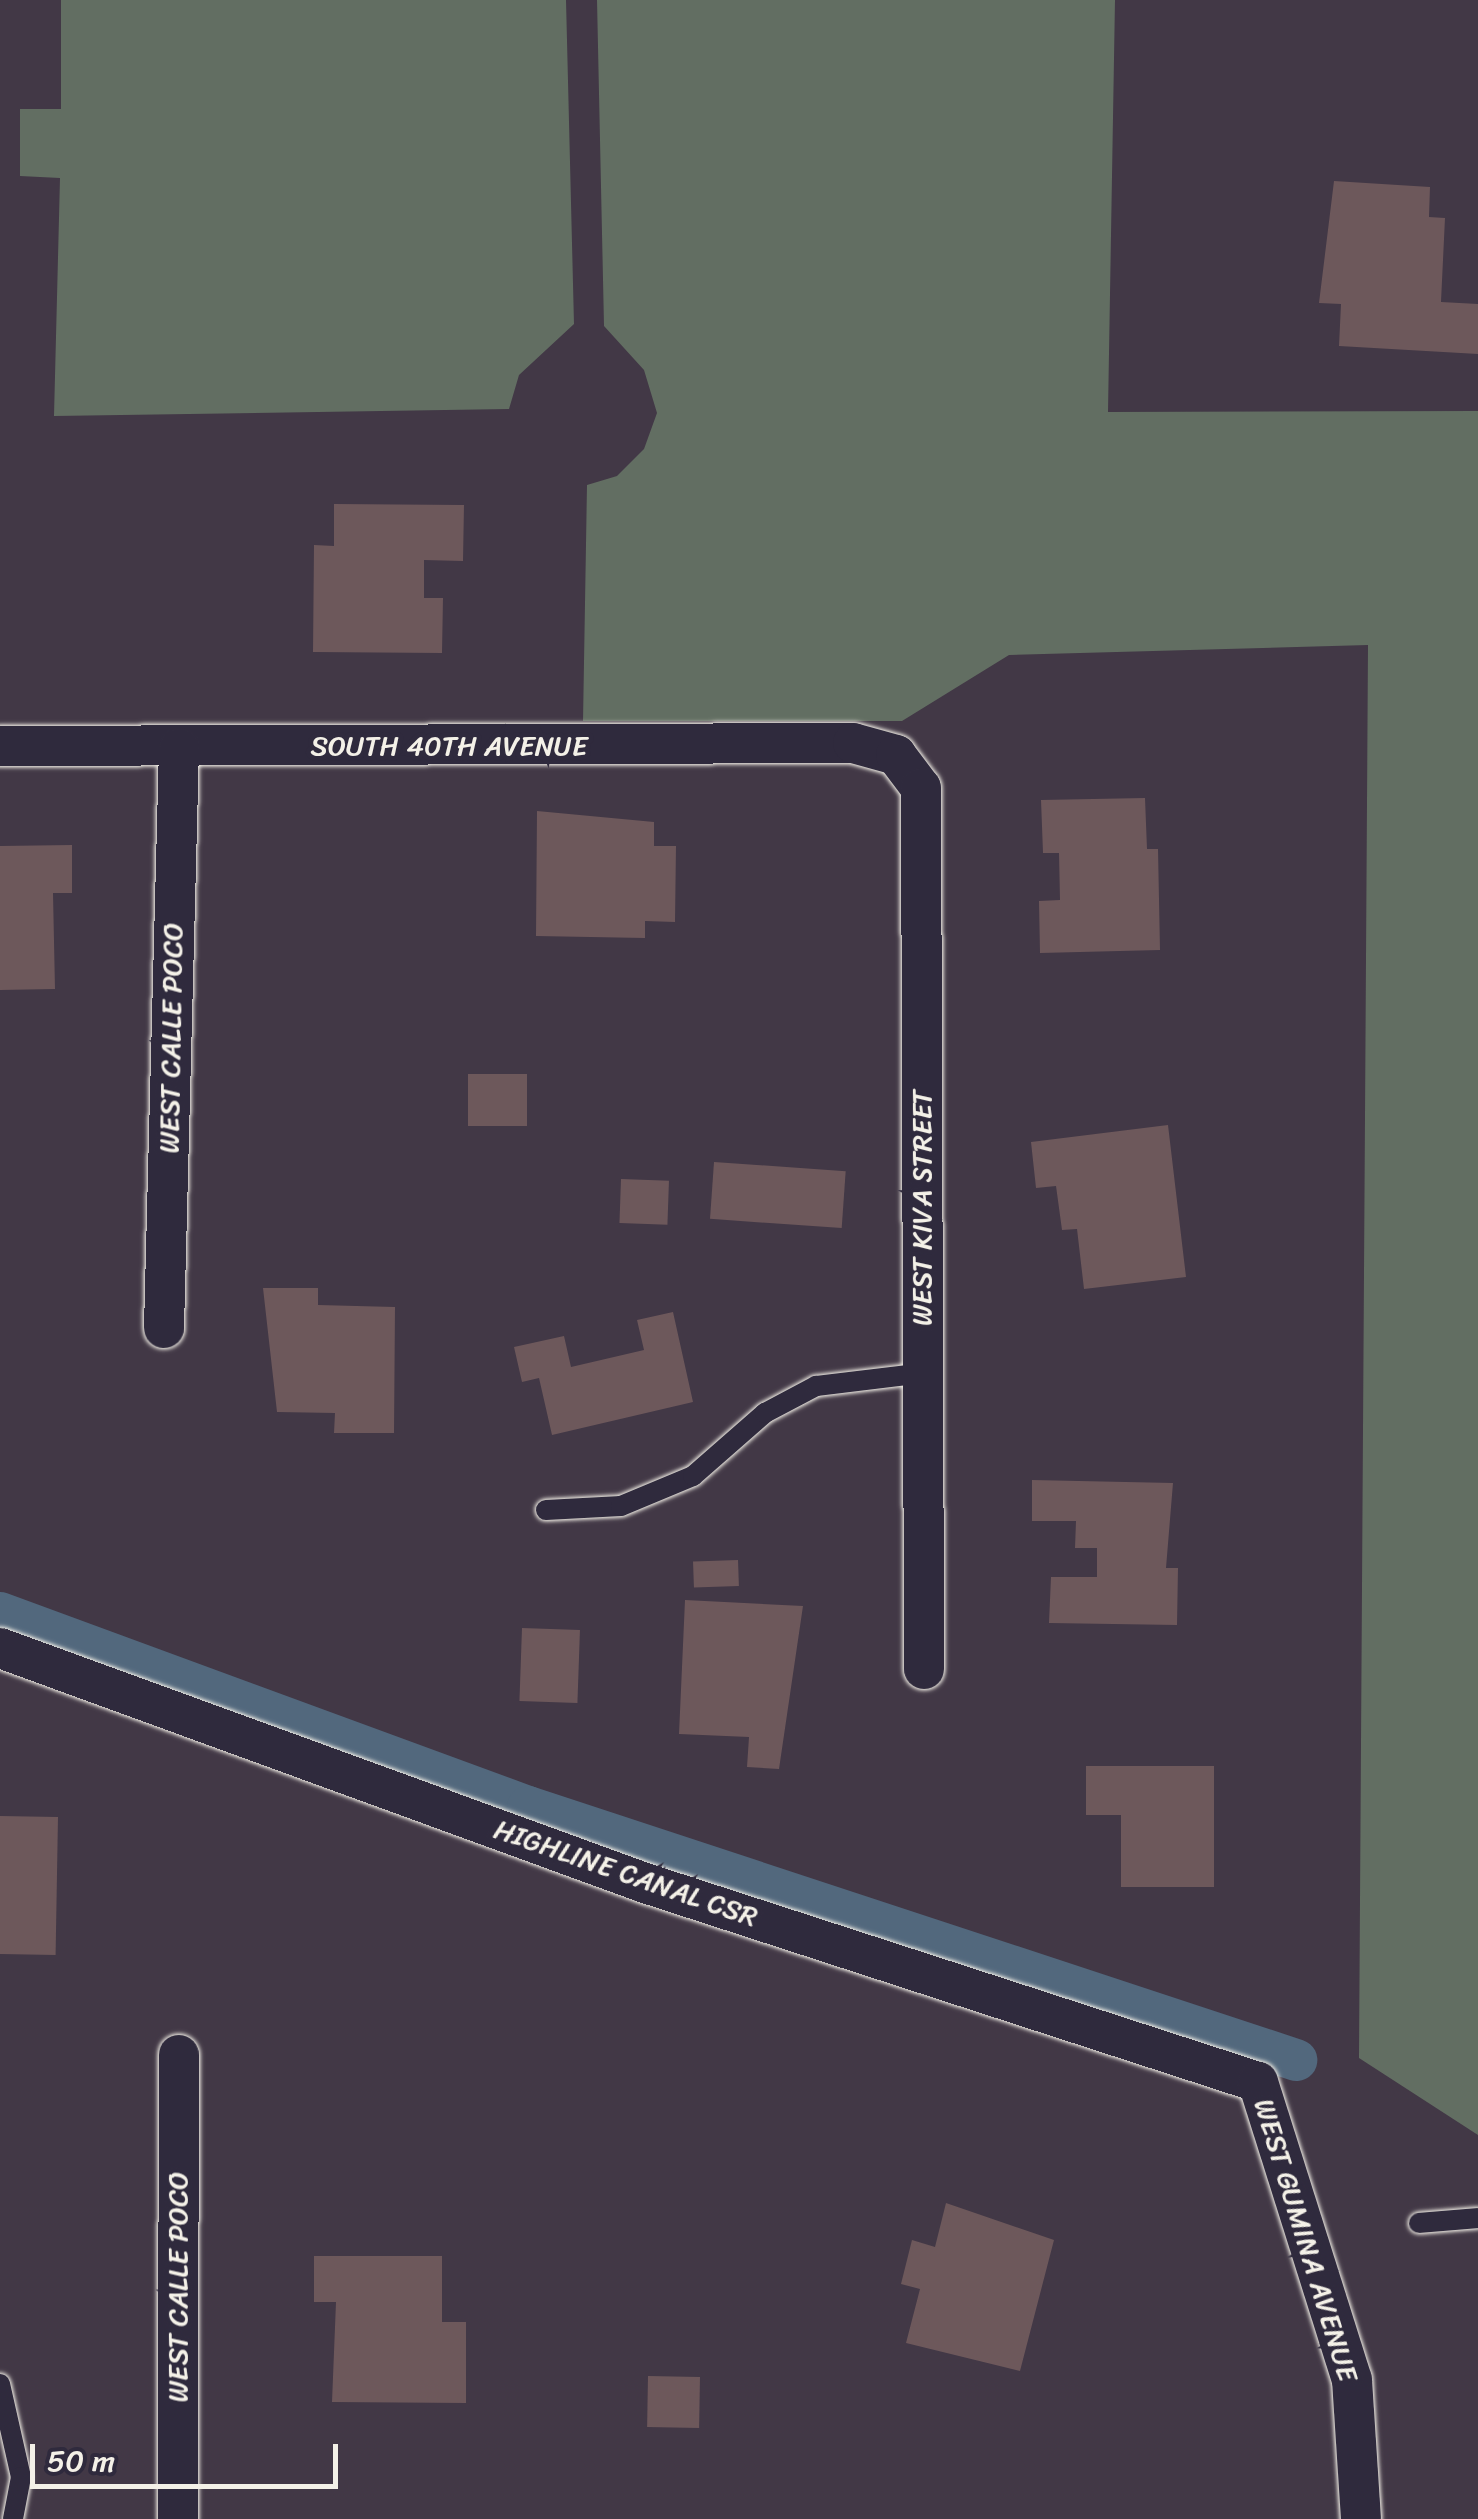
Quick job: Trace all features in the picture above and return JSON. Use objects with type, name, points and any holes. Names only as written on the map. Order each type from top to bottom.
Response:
[{"type":"street","name":"SOUTH 40TH AVENUE","points":[[0,746],[853,744],[896,755]]},
{"type":"street","name":"WEST CALLE POCO","points":[[164,1328],[179,748]]},
{"type":"street","name":"WEST KIVA STREET","points":[[896,755],[921,788],[924,1669]]},
{"type":"street","name":"HIGHLINE CANAL CSR","points":[[0,1648],[645,1883],[1258,2082]]},
{"type":"street","name":"WEST CALLE POCO","points":[[178,2519],[179,2055]]},
{"type":"street","name":"WEST GUMINA AVENUE","points":[[1258,2082],[1352,2380],[1360,2519]]},
{"type":"lane","points":[[546,1510],[622,1506],[692,1476],[765,1413],[816,1386],[923,1372]]},
{"type":"lane","points":[[1419,2223],[1478,2218]]},
{"type":"lane","points":[[0,2384],[21,2477],[13,2519]]},
{"type":"green space","points":[[61,0],[566,0],[574,324],[519,375],[509,409],[54,416],[60,178],[20,176],[20,109],[61,109]]},
{"type":"green space","points":[[597,0],[1115,0],[1108,412],[1478,411],[1478,2135],[1359,2058],[1368,645],[1009,655],[902,721],[583,721],[587,485],[617,476],[644,449],[657,413],[644,370],[604,326]]},
{"type":"building","points":[[1334,181],[1430,187],[1429,217],[1445,218],[1441,302],[1478,304],[1478,354],[1339,346],[1341,304],[1319,303]]},
{"type":"building","points":[[334,504],[464,505],[463,561],[424,560],[424,598],[443,598],[442,653],[313,652],[314,545],[334,546]]},
{"type":"building","points":[[1145,798],[1147,849],[1158,849],[1160,950],[1040,953],[1039,901],[1060,900],[1059,853],[1043,853],[1041,800]]},
{"type":"building","points":[[537,811],[654,822],[654,846],[676,846],[675,922],[645,921],[645,938],[536,936]]},
{"type":"building","points":[[72,845],[72,893],[53,893],[55,989],[0,990],[0,846]]},
{"type":"building","points":[[468,1074],[527,1074],[527,1126],[468,1126]]},
{"type":"building","points":[[1168,1125],[1186,1277],[1084,1289],[1077,1229],[1062,1230],[1056,1186],[1036,1188],[1031,1142]]},
{"type":"building","points":[[714,1162],[846,1171],[842,1228],[710,1219]]},
{"type":"building","points":[[621,1179],[669,1181],[667,1225],[619,1223]]},
{"type":"building","points":[[263,1288],[318,1288],[318,1305],[395,1307],[394,1433],[334,1433],[335,1413],[277,1412]]},
{"type":"building","points":[[673,1312],[693,1402],[552,1435],[539,1378],[522,1382],[514,1347],[564,1336],[571,1367],[644,1350],[637,1320]]},
{"type":"building","points":[[1032,1480],[1173,1483],[1166,1568],[1178,1568],[1177,1625],[1049,1623],[1051,1577],[1097,1577],[1097,1548],[1075,1548],[1076,1521],[1032,1521]]},
{"type":"building","points":[[738,1560],[739,1586],[694,1588],[693,1562]]},
{"type":"building","points":[[685,1600],[803,1606],[779,1769],[747,1767],[749,1737],[679,1734]]},
{"type":"building","points":[[522,1628],[580,1630],[577,1703],[519,1701]]},
{"type":"building","points":[[1086,1766],[1214,1766],[1214,1887],[1121,1887],[1121,1815],[1086,1815]]},
{"type":"building","points":[[0,1816],[58,1817],[56,1955],[0,1954]]},
{"type":"building","points":[[946,2203],[1054,2240],[1020,2371],[906,2343],[920,2289],[901,2284],[912,2240],[935,2247]]},
{"type":"building","points":[[314,2256],[442,2256],[442,2322],[466,2322],[466,2403],[332,2402],[336,2302],[314,2302]]},
{"type":"building","points":[[648,2376],[700,2377],[699,2428],[647,2427]]},
{"type":"waterway","points":[[0,1613],[528,1807],[1296,2060]]}]
